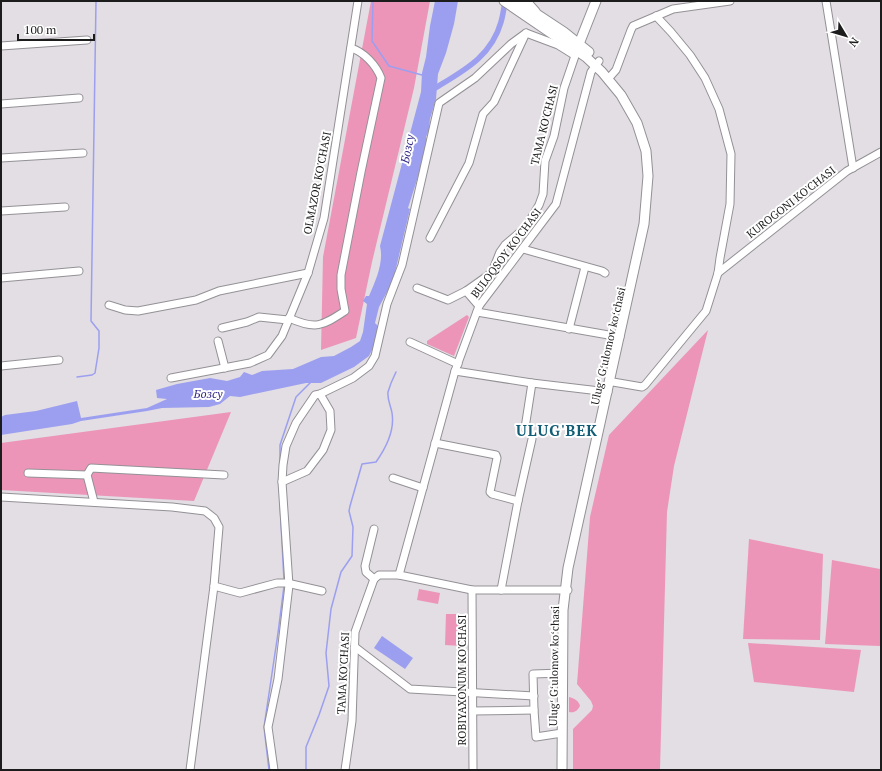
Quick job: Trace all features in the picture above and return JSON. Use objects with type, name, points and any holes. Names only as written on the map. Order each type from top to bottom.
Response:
[{"type":"main road","points":[[504,1],[520,3]]},
{"type":"main road","points":[[577,50],[596,1]]},
{"type":"main road","name":"Ulugʻ Gʻulomov koʻchasi","points":[[520,3],[564,32],[577,50]]},
{"type":"main road","name":"Ulugʻ Gʻulomov koʻchasi","points":[[520,3],[577,50],[597,63],[630,102],[644,131],[649,150],[651,176],[648,213],[642,249],[566,590],[563,770]]},
{"type":"main road","points":[[564,32],[578,32],[587,24]]},
{"type":"main road","name":"Ulugʻ Gʻulomov koʻchasi","points":[[563,770],[562,673],[566,590],[579,513],[620,337],[644,224],[647,200],[647,163],[644,142],[636,123],[610,77]]},
{"type":"street","name":"OLMAZOR KO'CHASI","points":[[171,378],[250,363],[268,355],[282,336],[308,274],[324,218],[358,1]]},
{"type":"street","points":[[610,77],[616,70],[632,28],[673,9],[730,1]]},
{"type":"street","points":[[826,1],[853,168]]},
{"type":"street","points":[[613,382],[642,387],[645,385],[706,311],[718,274],[730,204],[731,154],[719,109],[705,78],[690,55],[656,16]]},
{"type":"street","points":[[526,33],[558,45],[577,50]]},
{"type":"street","points":[[430,238],[468,164],[483,114],[494,102],[526,33]]},
{"type":"street","points":[[274,770],[268,727],[278,679],[288,584],[282,482],[286,446],[296,423],[315,395],[354,378],[369,366],[375,356],[387,304],[402,266],[439,103],[475,78],[511,44],[526,33]]},
{"type":"street","points":[[1,46],[87,40]]},
{"type":"street","points":[[222,328],[247,322],[259,317],[289,319],[311,326],[320,325],[346,311],[340,289],[341,275],[360,172],[381,78],[373,63],[357,50],[351,48]]},
{"type":"street","name":"TAMA KO'CHASI","points":[[417,288],[448,300],[466,291],[490,274],[503,248],[532,219],[543,194],[545,161],[554,136],[564,88],[577,50]]},
{"type":"street","name":"BULOQSOY KO'CHASI","points":[[399,575],[457,368],[478,309],[556,204],[591,72],[597,63]]},
{"type":"street","points":[[1,104],[79,98]]},
{"type":"street","points":[[1,158],[84,152]]},
{"type":"street","name":"KUROGONI KO'CHASI","points":[[718,274],[853,168],[881,152]]},
{"type":"street","points":[[1,212],[65,207]]},
{"type":"street","points":[[523,249],[605,273]]},
{"type":"street","points":[[569,328],[586,267]]},
{"type":"street","points":[[1,278],[79,271]]},
{"type":"street","points":[[109,305],[125,310],[138,311],[196,300],[219,291],[308,274]]},
{"type":"street","points":[[466,291],[478,309],[620,337]]},
{"type":"street","points":[[218,341],[225,368]]},
{"type":"street","points":[[410,342],[457,368],[532,383],[608,392]]},
{"type":"street","points":[[1,366],[59,360]]},
{"type":"street","points":[[525,428],[532,383]]},
{"type":"street","points":[[282,482],[306,471],[323,450],[331,430],[330,411],[320,394]]},
{"type":"street","points":[[501,590],[518,501],[532,439]]},
{"type":"street","points":[[436,443],[496,455],[497,458],[490,492],[492,494],[518,501]]},
{"type":"street","points":[[94,502],[87,475],[91,468],[224,475]]},
{"type":"street","points":[[28,473],[87,475]]},
{"type":"street","points":[[393,478],[423,488]]},
{"type":"street","points":[[1,497],[172,507],[205,511],[214,518],[219,528],[214,586],[190,770]]},
{"type":"street","points":[[374,529],[365,566],[366,572],[374,579],[379,575],[399,575],[472,590],[566,590]]},
{"type":"street","name":"TAMA KO'CHASI","points":[[345,770],[352,721],[355,632],[374,579]]},
{"type":"street","points":[[214,586],[240,593],[277,583],[322,591]]},
{"type":"street","name":"ROBIYAXONUM KO'CHASI","points":[[472,590],[473,770]]},
{"type":"street","points":[[354,647],[410,688],[534,696]]},
{"type":"street","points":[[562,673],[533,674],[536,737],[562,734]]},
{"type":"street","points":[[473,711],[534,710]]},
{"type":"shaded area","points":[[371,1],[430,1],[414,88],[372,262],[356,338],[321,350],[323,257]]},
{"type":"shaded area","points":[[467,315],[469,317],[454,356],[427,344],[427,341]]},
{"type":"shaded area","points":[[708,330],[674,466],[667,512],[660,770],[573,770],[573,729],[592,710],[593,706],[591,701],[577,684],[590,517],[609,435]]},
{"type":"shaded area","points":[[231,412],[194,501],[1,490],[1,443]]},
{"type":"shaded area","points":[[749,539],[823,554],[820,640],[743,639]]},
{"type":"shaded area","points":[[832,560],[880,569],[880,646],[825,644]]},
{"type":"shaded area","points":[[419,589],[440,593],[438,604],[417,600]]},
{"type":"shaded area","points":[[446,614],[463,614],[462,646],[445,645]]},
{"type":"shaded area","points":[[748,643],[861,650],[854,692],[754,682]]},
{"type":"shaded area","points":[[569,697],[576,700],[580,706],[574,712],[569,712]]},
{"type":"water","name":"Бозсу","points":[[435,1],[458,1],[454,24],[446,53],[438,74],[436,99],[426,137],[427,142],[424,158],[408,208],[410,209],[393,281],[379,307],[375,323],[379,327],[377,340],[369,356],[354,367],[321,383],[306,383],[240,397],[230,396],[220,404],[209,407],[162,408],[1,435],[1,417],[5,415],[36,411],[77,401],[81,418],[147,408],[167,399],[157,398],[156,390],[177,384],[210,378],[227,381],[240,377],[244,372],[252,375],[262,371],[293,369],[321,357],[334,356],[360,341],[363,332],[367,304],[363,301],[366,296],[369,296],[379,271],[381,258],[380,246],[421,92],[422,73]]},
{"type":"water","points":[[382,636],[413,658],[405,669],[374,648]]},
{"type":"waterway","points":[[77,377],[92,375],[95,373],[99,348],[99,331],[91,321],[96,1]]},
{"type":"waterway","points":[[373,1],[372,41],[389,66],[422,75]]},
{"type":"waterway","points":[[432,90],[454,77],[474,63],[482,55],[496,35],[501,22],[505,1]]},
{"type":"waterway","points":[[306,770],[306,747],[329,686],[326,653],[331,609],[341,572],[352,556],[353,527],[349,511],[350,506],[362,464],[376,462],[389,439],[393,420],[388,392],[396,372]]},
{"type":"waterway","points":[[280,462],[280,445],[296,397],[311,382]]},
{"type":"waterway","points":[[280,504],[284,580]]},
{"type":"waterway","points":[[269,770],[264,727],[284,586]]},
{"type":"district","name":"ULUG'BEK","points":[[557,430]]}]
